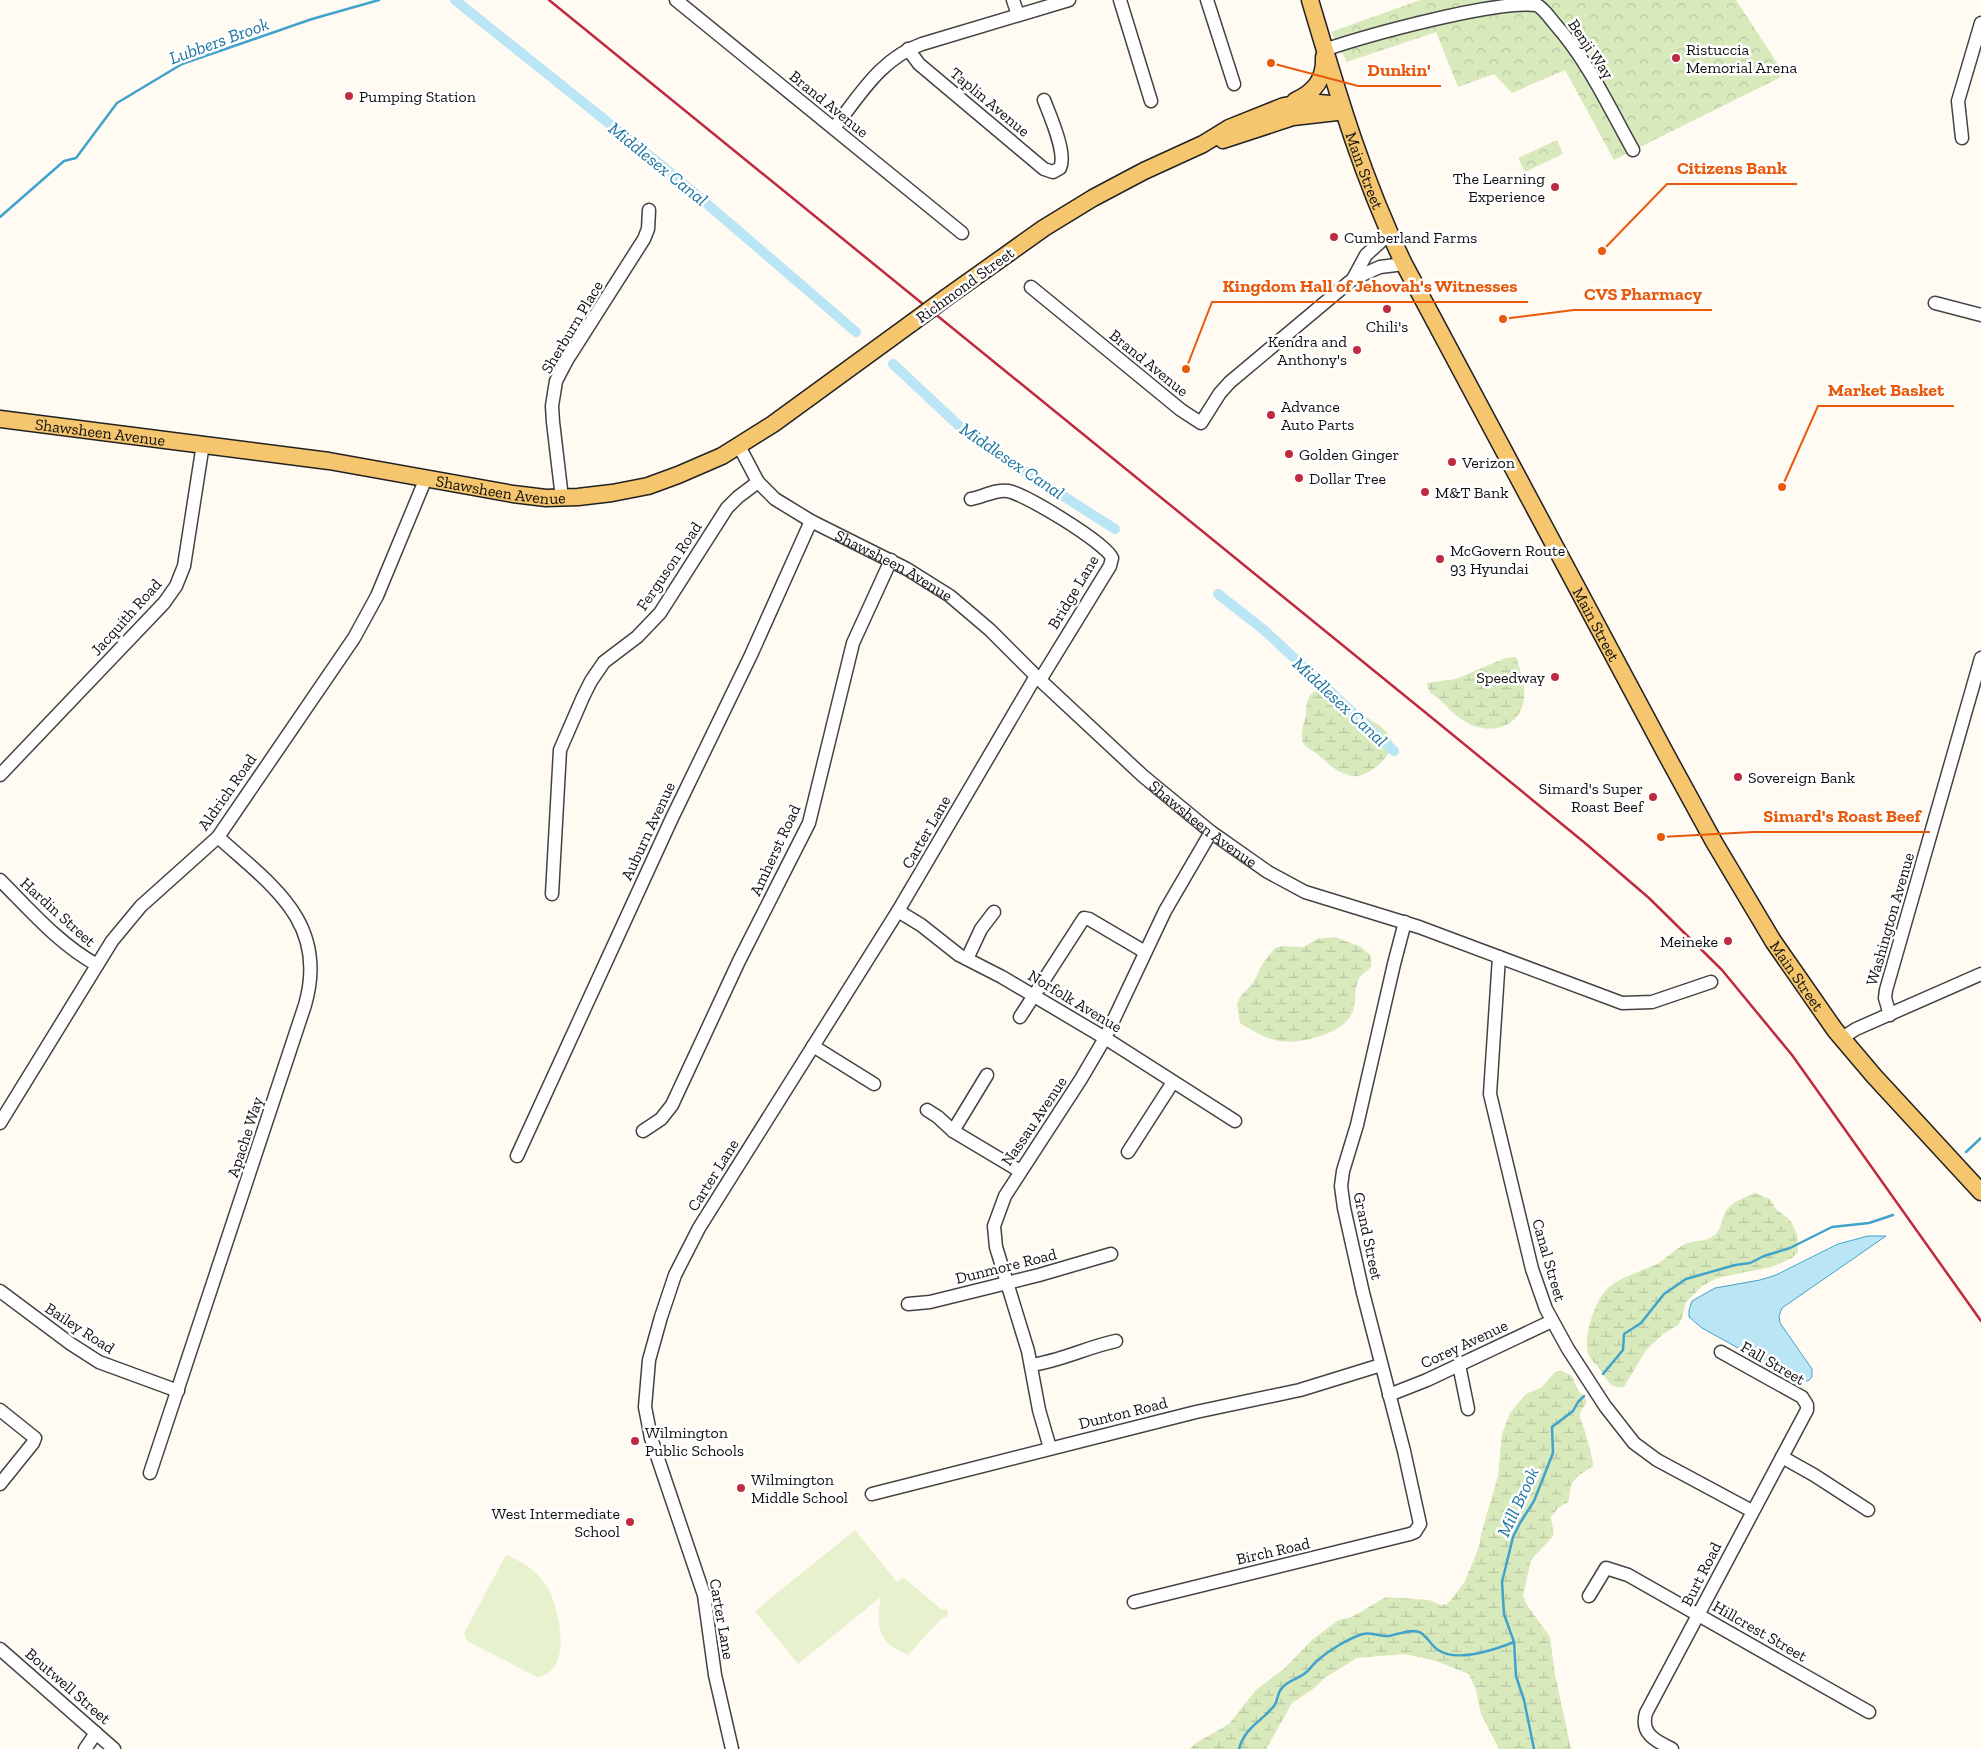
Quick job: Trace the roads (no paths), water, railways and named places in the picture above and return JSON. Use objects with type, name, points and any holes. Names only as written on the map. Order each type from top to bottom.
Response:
[{"type":"main road","name":"Main Street","points":[[1310,0],[1343,111],[1364,172],[1389,234],[1714,842],[1784,959],[1842,1038],[1981,1192]]},
{"type":"main road","points":[[1284,106],[1302,98],[1316,87],[1323,73],[1324,50]]},
{"type":"main road","name":"Richmond Street","points":[[739,446],[767,428],[1044,228],[1080,206],[1144,171],[1204,144],[1229,128],[1284,106],[1306,102],[1323,102],[1343,111]]},
{"type":"main road","name":"Richmond Street","points":[[1204,144],[1233,137],[1293,117],[1343,111]]},
{"type":"main road","name":"Shawsheen Avenue","points":[[0,419],[354,465],[513,494],[562,498],[612,493],[648,486],[693,470],[739,446]]},
{"type":"street","name":"Brand Avenue","points":[[676,0],[962,233]]},
{"type":"street","points":[[1013,0],[1018,15]]},
{"type":"street","points":[[834,128],[885,65],[908,49],[1069,0]]},
{"type":"street","points":[[1120,0],[1151,101]]},
{"type":"street","points":[[1207,0],[1234,84]]},
{"type":"street","name":"Benji Way","points":[[1324,50],[1397,24],[1470,4],[1520,1],[1537,5],[1578,51],[1633,150]]},
{"type":"street","points":[[1962,138],[1958,101],[1981,23]]},
{"type":"street","name":"Taplin Avenue","points":[[908,49],[918,64],[1044,169],[1056,171],[1062,164],[1061,153],[1044,100]]},
{"type":"street","name":"Sherburn Place","points":[[562,498],[553,422],[553,400],[556,382],[567,360],[644,240],[648,229],[649,210]]},
{"type":"street","points":[[1353,279],[1366,255],[1389,234]]},
{"type":"street","points":[[1353,279],[1380,267],[1404,264]]},
{"type":"street","name":"Brand Avenue","points":[[1031,287],[1181,410],[1201,423],[1220,392],[1230,382],[1353,279]]},
{"type":"street","points":[[1935,303],[1981,316]]},
{"type":"street","name":"Jacquith Road","points":[[0,775],[158,610],[176,586],[185,559],[203,444]]},
{"type":"street","name":"Shawsheen Avenue","points":[[739,446],[758,482],[775,499],[810,521],[891,560],[936,586],[964,607],[1124,760],[1210,832],[1268,872],[1292,886],[1405,922],[1622,1003],[1652,1002],[1711,982]]},
{"type":"street","name":"Aldrich Road","points":[[0,1123],[112,941],[141,906],[218,837],[362,625],[384,581],[426,478]]},
{"type":"street","name":"Ferguson Road","points":[[552,894],[560,750],[590,681],[604,662],[637,637],[660,613],[727,508],[746,490],[758,482]]},
{"type":"street","name":"Bridge Lane","points":[[970,499],[1003,491],[1012,492],[1093,539],[1105,547],[1112,558],[1110,566],[1038,678]]},
{"type":"street","name":"Auburn Avenue","points":[[516,1156],[672,818],[751,656],[810,521]]},
{"type":"street","name":"Amherst Road","points":[[643,1131],[657,1122],[672,1105],[739,961],[809,822],[853,643],[891,560]]},
{"type":"street","name":"Washington Avenue","points":[[1890,1015],[1885,998],[1886,990],[1981,658]]},
{"type":"street","name":"Carter Lane","points":[[732,1749],[715,1676],[704,1594],[648,1426],[644,1401],[647,1374],[663,1310],[682,1259],[718,1196],[898,911],[1038,678]]},
{"type":"street","name":"Nassau Avenue","points":[[1050,1448],[1039,1410],[1031,1364],[996,1246],[994,1226],[1000,1206],[1020,1171],[1082,1079],[1105,1038],[1173,897],[1210,832]]},
{"type":"street","name":"Apache Way","points":[[150,1473],[306,1003],[310,979],[307,942],[294,913],[274,888],[218,837]]},
{"type":"street","name":"Hardin Street","points":[[0,880],[64,942],[97,966]]},
{"type":"street","name":"Norfolk Avenue","points":[[898,911],[921,925],[967,960],[1034,995],[1235,1121]]},
{"type":"street","points":[[967,960],[980,929],[994,912]]},
{"type":"street","points":[[1020,1017],[1084,918],[1089,919],[1145,952]]},
{"type":"street","name":"Grand Street","points":[[1405,922],[1357,1126],[1343,1171],[1341,1186],[1344,1208],[1381,1365],[1420,1518],[1418,1528]]},
{"type":"street","name":"Canal Street","points":[[1499,957],[1490,1094],[1532,1269],[1541,1297],[1568,1349],[1605,1406],[1634,1443],[1657,1460],[1752,1511]]},
{"type":"street","points":[[1842,1038],[1856,1029],[1981,974]]},
{"type":"street","points":[[813,1046],[874,1084]]},
{"type":"street","points":[[953,1131],[987,1075]]},
{"type":"street","points":[[1128,1152],[1173,1082]]},
{"type":"street","points":[[927,1110],[953,1131],[1020,1171]]},
{"type":"street","name":"Dunmore Road","points":[[908,1304],[922,1304],[1111,1254]]},
{"type":"street","name":"Bailey Road","points":[[0,1291],[98,1362],[178,1391]]},
{"type":"street","name":"Corey Avenue","points":[[1389,1394],[1414,1386],[1552,1321]]},
{"type":"street","points":[[1031,1364],[1051,1362],[1101,1344],[1116,1341]]},
{"type":"street","name":"Fall Street","points":[[1721,1352],[1802,1397],[1807,1405]]},
{"type":"street","name":"Dunton Road","points":[[872,1494],[1196,1412],[1287,1393],[1381,1365]]},
{"type":"street","points":[[1459,1365],[1468,1409]]},
{"type":"street","name":"Burt Road","points":[[1672,1749],[1651,1737],[1646,1730],[1644,1719],[1651,1701],[1806,1414],[1807,1405]]},
{"type":"street","points":[[0,1410],[35,1438],[0,1484]]},
{"type":"street","points":[[1782,1457],[1868,1510]]},
{"type":"street","name":"Birch Road","points":[[1134,1602],[1410,1534],[1418,1528]]},
{"type":"street","name":"Hillcrest Street","points":[[1589,1596],[1606,1568],[1628,1575],[1869,1712]]},
{"type":"street","name":"Boutwell Street","points":[[0,1648],[114,1749]]},
{"type":"street","points":[[85,1749],[96,1733]]},
{"type":"water","points":[[1868,1236],[1886,1236],[1782,1308],[1779,1316],[1780,1323],[1812,1369],[1812,1377],[1808,1381],[1796,1380],[1702,1328],[1689,1317],[1692,1301],[1715,1288],[1760,1280],[1776,1275],[1838,1244]]},
{"type":"waterway","name":"Lubbers Brook","points":[[0,217],[64,161],[76,158],[117,103],[182,64],[312,19],[379,0]]},
{"type":"waterway","name":"Middlesex Canal","points":[[455,0],[671,173],[856,332]]},
{"type":"waterway","name":"Middlesex Canal","points":[[893,364],[972,438],[1115,529]]},
{"type":"waterway","name":"Middlesex Canal","points":[[1218,594],[1264,630],[1394,751]]},
{"type":"waterway","name":"Mill Brook","points":[[1966,1152],[1981,1138]]},
{"type":"waterway","name":"Mill Brook","points":[[1603,1374],[1623,1350],[1624,1334],[1641,1323],[1664,1294],[1686,1279],[1735,1265],[1750,1263],[1764,1256],[1790,1248],[1832,1227],[1869,1223],[1893,1215]]},
{"type":"waterway","name":"Mill Brook","points":[[1534,1749],[1524,1700],[1516,1676],[1514,1642],[1504,1614],[1502,1582],[1513,1537],[1534,1501],[1553,1453],[1552,1427],[1573,1411],[1584,1396]]},
{"type":"waterway","points":[[1239,1749],[1249,1730],[1274,1706],[1279,1692],[1284,1686],[1306,1673],[1317,1661],[1333,1649],[1357,1636],[1363,1634],[1389,1636],[1415,1631],[1424,1635],[1438,1650],[1446,1654],[1456,1655],[1476,1654],[1514,1642]]},
{"type":"railway","points":[[549,0],[1442,726],[1649,898],[1722,970],[1792,1055],[1981,1321]]},
{"type":"place","name":"Ristuccia Memorial Arena","points":[[1676,58]]},
{"type":"place","name":"Dunkin'","points":[[1271,63]]},
{"type":"place","name":"Pumping Station","points":[[349,96]]},
{"type":"place","name":"The Learning Experience","points":[[1555,187]]},
{"type":"place","name":"Cumberland Farms","points":[[1334,237]]},
{"type":"place","name":"Citizens Bank","points":[[1602,251]]},
{"type":"place","name":"Chili's","points":[[1387,309]]},
{"type":"place","name":"CVS Pharmacy","points":[[1503,319]]},
{"type":"place","name":"Kendra and Anthony's","points":[[1357,350]]},
{"type":"place","name":"Kingdom Hall of Jehovah's Witnesses","points":[[1186,369]]},
{"type":"place","name":"Advance Auto Parts","points":[[1271,415]]},
{"type":"place","name":"Golden Ginger","points":[[1289,454]]},
{"type":"place","name":"Verizon","points":[[1452,462]]},
{"type":"place","name":"Dollar Tree","points":[[1299,478]]},
{"type":"place","name":"Market Basket","points":[[1782,487]]},
{"type":"place","name":"M&T Bank","points":[[1425,492]]},
{"type":"place","name":"McGovern Route 93 Hyundai","points":[[1440,559]]},
{"type":"place","name":"Speedway","points":[[1555,677]]},
{"type":"place","name":"Sovereign Bank","points":[[1738,777]]},
{"type":"place","name":"Simard's Super Roast Beef","points":[[1653,797]]},
{"type":"place","name":"Simard's Roast Beef","points":[[1661,837]]},
{"type":"place","name":"Meineke","points":[[1728,941]]},
{"type":"place","name":"Wilmington Public Schools","points":[[635,1441]]},
{"type":"place","name":"Wilmington Middle School","points":[[741,1488]]},
{"type":"place","name":"West Intermediate School","points":[[630,1522]]}]
